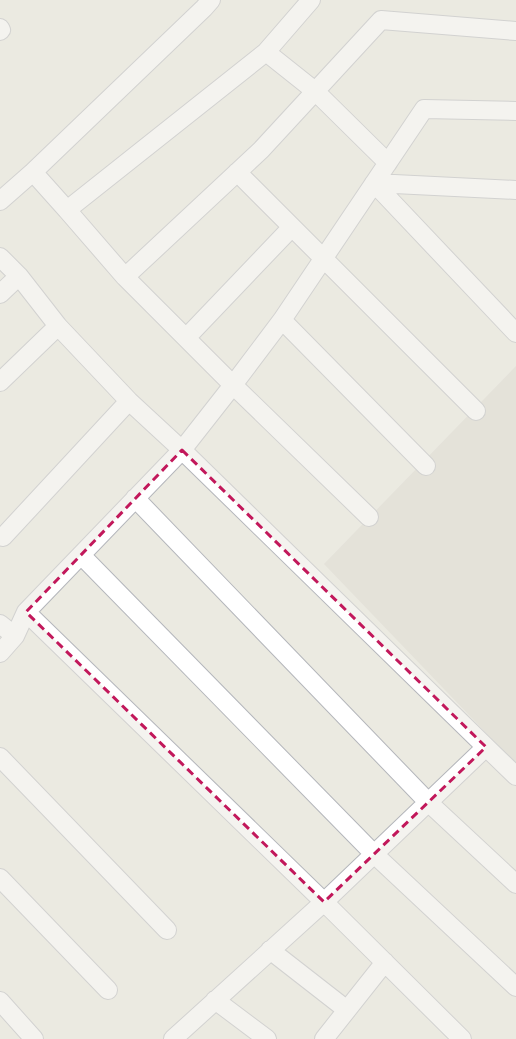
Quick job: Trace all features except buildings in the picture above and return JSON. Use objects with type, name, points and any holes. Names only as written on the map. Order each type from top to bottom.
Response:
[{"type":"street","points":[[0,201],[33,172],[211,0]]},
{"type":"street","points":[[67,210],[266,52],[311,0]]},
{"type":"street","points":[[125,277],[261,150],[381,20],[516,31]]},
{"type":"street","points":[[266,52],[315,91],[388,163]]},
{"type":"street","points":[[0,653],[15,636],[26,612],[182,450],[233,385],[282,320],[424,109],[516,111]]},
{"type":"street","points":[[33,172],[125,277],[368,518]]},
{"type":"street","points":[[237,172],[476,411]]},
{"type":"street","points":[[374,183],[516,190]]},
{"type":"street","points":[[374,183],[516,333]]},
{"type":"street","points":[[186,338],[292,227]]},
{"type":"street","points":[[0,256],[19,276],[58,326],[129,401],[182,450],[516,776]]},
{"type":"street","points":[[0,294],[19,276]]},
{"type":"street","points":[[282,320],[426,466]]},
{"type":"street","points":[[0,382],[58,326]]},
{"type":"street","points":[[1,537],[129,401]]},
{"type":"street","points":[[135,498],[428,802],[516,884]]},
{"type":"street","points":[[81,555],[374,854],[515,983]]},
{"type":"street","points":[[26,612],[324,902],[462,1039]]},
{"type":"street","points":[[0,624],[15,636]]},
{"type":"street","points":[[173,1039],[324,902],[486,747]]},
{"type":"street","points":[[0,757],[167,930]]},
{"type":"street","points":[[0,878],[108,990]]},
{"type":"street","points":[[270,950],[347,1010]]},
{"type":"street","points":[[324,1039],[385,962]]},
{"type":"street","points":[[215,1000],[267,1039]]},
{"type":"street","points":[[0,1001],[34,1039]]},
{"type":"highlighted area","points":[[182,450],[486,747],[324,902],[26,612]]},
{"type":"shaded area","points":[[516,366],[516,764],[324,564]]}]
